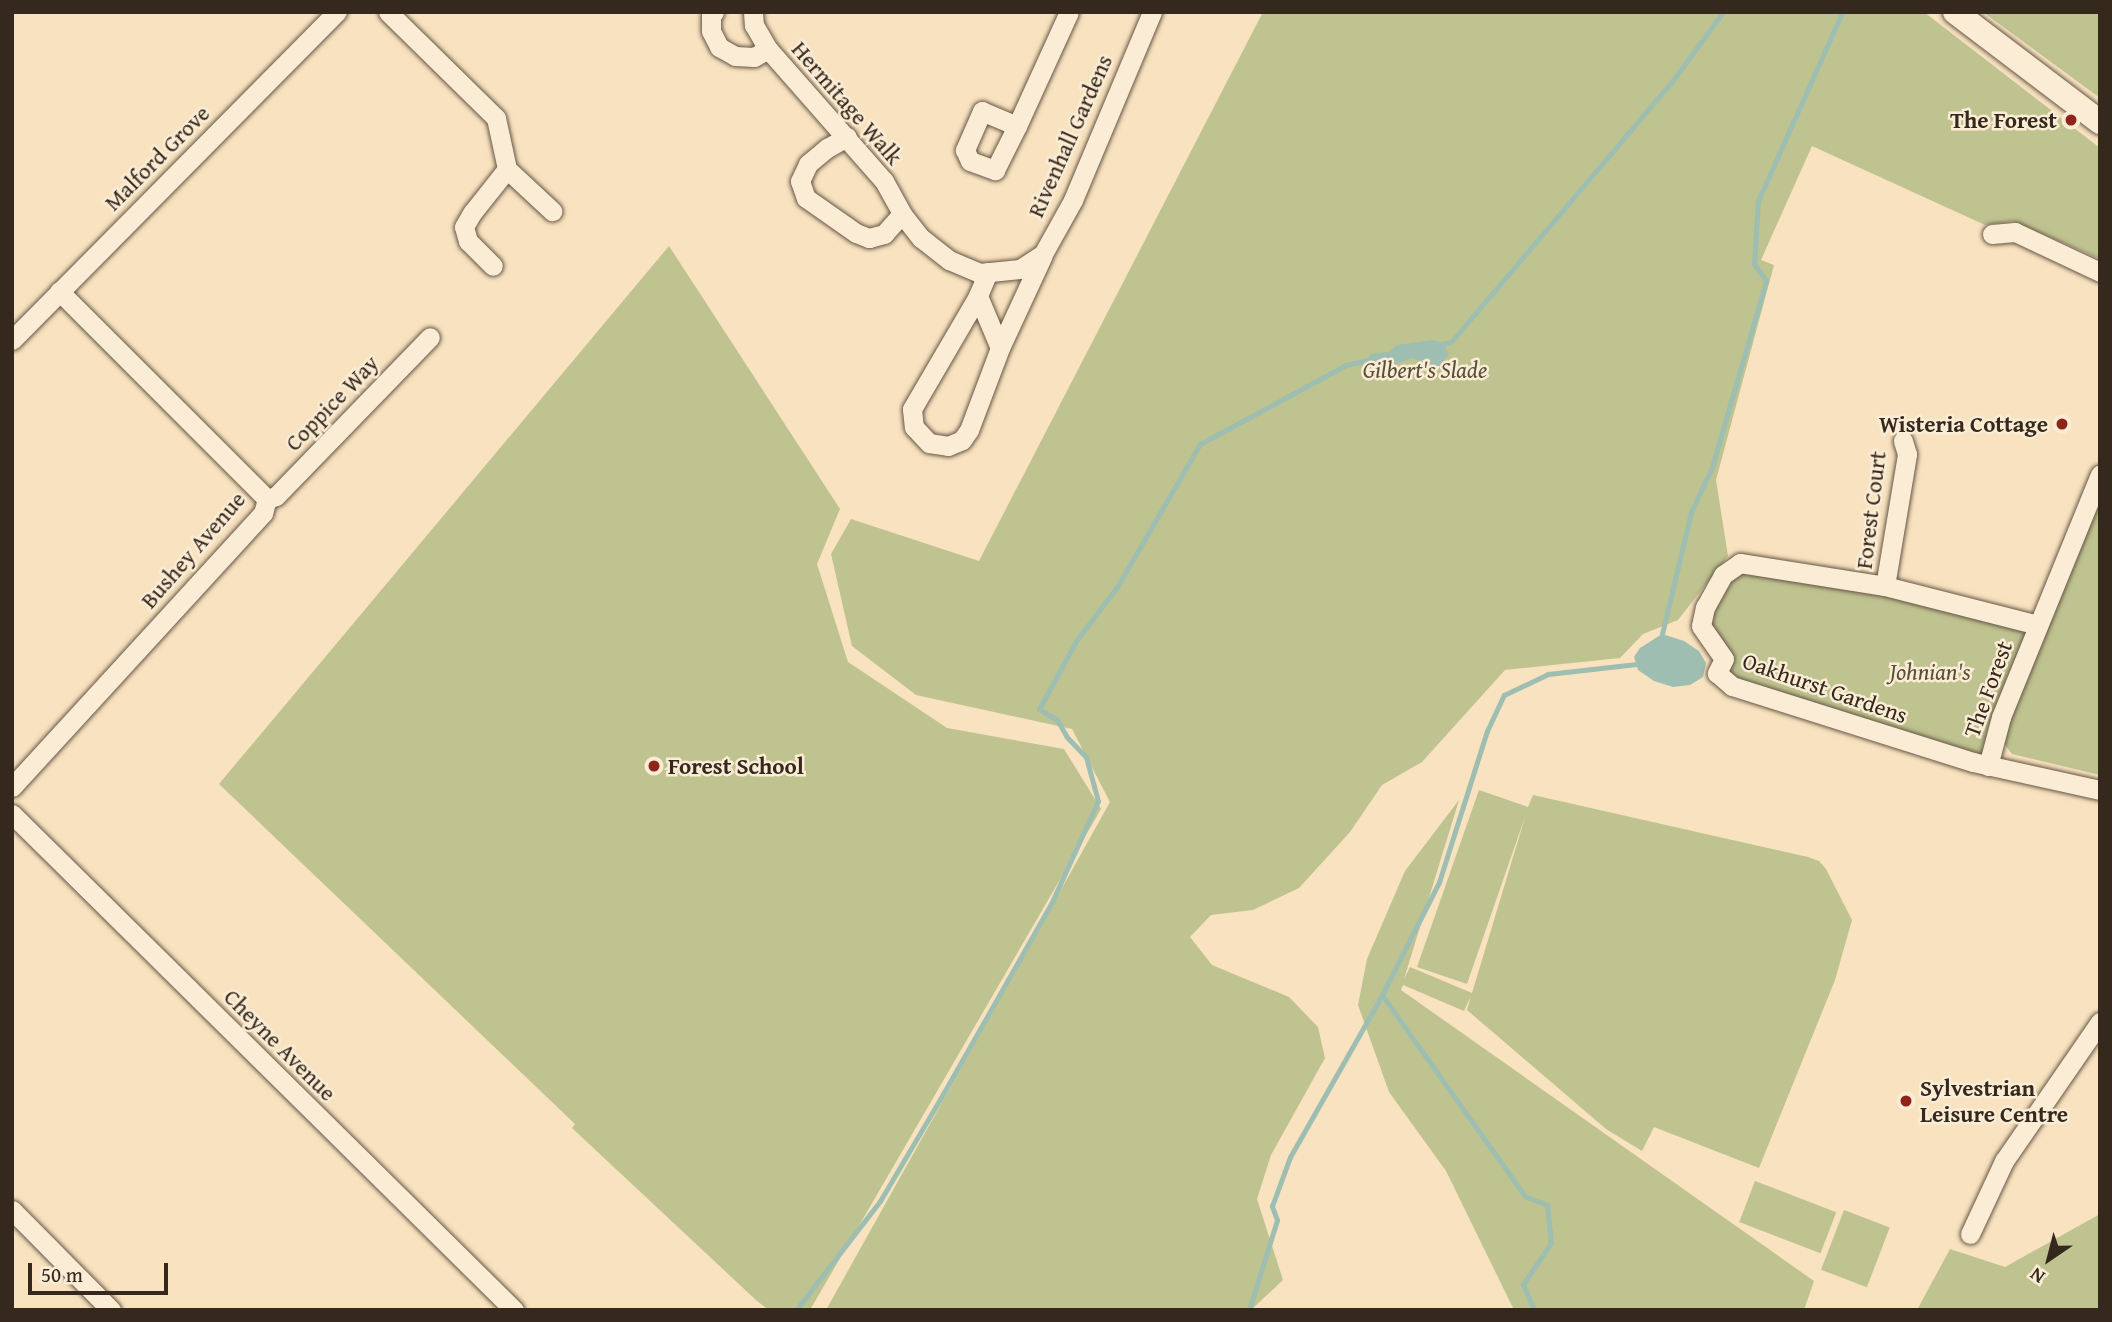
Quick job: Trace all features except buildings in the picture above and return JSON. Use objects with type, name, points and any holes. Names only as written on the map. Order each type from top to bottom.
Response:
[{"type":"street","name":"Malford Grove","points":[[12,340],[337,12]]},
{"type":"street","points":[[388,12],[496,118],[508,169],[552,211]]},
{"type":"street","name":"Hermitage Walk","points":[[714,12],[710,16],[711,31],[719,47],[735,56],[754,57],[768,49]]},
{"type":"street","name":"Hermitage Walk","points":[[753,12],[754,25],[768,49],[884,181],[901,214],[921,238],[949,260],[981,273],[1020,269]]},
{"type":"street","points":[[1017,126],[1069,12]]},
{"type":"street","name":"Rivenhall Gardens","points":[[1020,269],[1043,254],[1073,200],[1152,12]]},
{"type":"street","points":[[1955,12],[2100,122]]},
{"type":"street","points":[[847,137],[827,148],[808,164],[800,181],[806,198],[856,233],[869,238],[884,234],[901,214]]},
{"type":"street","points":[[494,267],[468,241],[464,227],[508,169]]},
{"type":"street","points":[[1992,234],[2015,232],[2100,272]]},
{"type":"street","points":[[988,272],[978,296],[912,409],[914,426],[929,443],[947,446],[962,440],[969,430],[1000,348],[1043,254]]},
{"type":"street","name":"Bushey Avenue","points":[[12,788],[263,513],[267,499],[60,291]]},
{"type":"street","points":[[978,296],[1000,348]]},
{"type":"street","name":"Coppice Way","points":[[267,499],[276,496],[430,337]]},
{"type":"street","name":"Forest Court","points":[[1885,586],[1907,454],[1903,441]]},
{"type":"street","name":"The Forest","points":[[1988,766],[2001,716],[2100,474]]},
{"type":"street","name":"Oakhurst Gardens","points":[[2038,625],[1885,586],[1740,563],[1723,575],[1705,607],[1701,626],[1724,659],[1717,673],[1732,687],[1988,766],[2100,790]]},
{"type":"street","name":"Cheyne Avenue","points":[[12,814],[514,1310]]},
{"type":"street","points":[[1969,1234],[2004,1161],[2100,1022]]},
{"type":"street","points":[[12,1209],[111,1310]]},
{"type":"green space","name":"Gilbert's Slade","points":[[1263,12],[1924,12],[2100,148],[2100,259],[2013,221],[1985,225],[1812,146],[1761,260],[1774,265],[1716,480],[1728,556],[1678,620],[1643,634],[1620,658],[1505,670],[1422,762],[1382,785],[1350,832],[1299,888],[1253,910],[1211,915],[1190,937],[1212,965],[1289,997],[1318,1027],[1325,1058],[1271,1155],[1257,1199],[1283,1280],[1251,1310],[826,1310],[1110,802],[1072,729],[916,695],[852,646],[831,554],[851,519],[979,561]]},
{"type":"green space","points":[[1983,12],[2100,12],[2100,98]]},
{"type":"green space","name":"Forest School","points":[[669,246],[840,509],[817,564],[848,662],[947,728],[1064,749],[1101,809],[810,1310],[769,1310],[757,1301],[572,1128],[575,1124],[219,784]]},
{"type":"green space","points":[[2100,491],[2100,775],[2012,754],[2002,741],[2003,723]]},
{"type":"green space","name":"Johnian's","points":[[1740,563],[2038,625],[1988,766],[1732,686],[1724,659],[1701,626]]},
{"type":"green space","points":[[1479,790],[1528,807],[1533,795],[1808,857],[1819,861],[1826,869],[1852,920],[1835,980],[1759,1168],[1654,1127],[1642,1151],[1606,1129],[1467,1010],[1471,996],[1464,1011],[1403,985],[1401,990],[1814,1281],[1804,1310],[1514,1310],[1446,1171],[1389,1092],[1358,1005],[1367,959],[1405,871],[1459,800],[1404,979],[1410,967],[1472,993],[1526,814],[1467,984],[1417,967]]},
{"type":"green space","points":[[1755,1181],[1836,1212],[1820,1253],[1739,1222]]},
{"type":"green space","points":[[1844,1210],[1890,1228],[1867,1287],[1821,1270]]},
{"type":"green space","points":[[2100,1214],[2100,1310],[1917,1310],[1950,1249],[2005,1267]]},
{"type":"shaded area","points":[[1433,340],[1443,343],[1449,354],[1436,370],[1413,358],[1395,364],[1365,365],[1370,354],[1388,352],[1397,345]]},
{"type":"shaded area","points":[[1662,634],[1684,641],[1699,651],[1706,663],[1703,677],[1690,685],[1673,687],[1654,681],[1638,670],[1634,657],[1640,648]]},
{"type":"waterway","points":[[1437,345],[1451,342],[1673,80],[1723,12]]},
{"type":"waterway","points":[[1662,634],[1691,512],[1712,467],[1766,281],[1754,264],[1758,201],[1842,12]]},
{"type":"waterway","points":[[796,1310],[880,1201],[1051,904],[1098,801],[1086,757],[1067,737],[1057,720],[1039,709],[1076,641],[1117,587],[1200,444],[1346,365],[1373,359]]},
{"type":"waterway","points":[[1249,1310],[1277,1220],[1272,1206],[1290,1157],[1382,995],[1439,882],[1487,731],[1504,695],[1548,674],[1636,664]]},
{"type":"waterway","points":[[1382,995],[1525,1196],[1547,1205],[1551,1243],[1523,1284],[1534,1310]]},
{"type":"place","name":"The Forest","points":[[2071,120]]},
{"type":"place","name":"Wisteria Cottage","points":[[2062,424]]},
{"type":"place","name":"Forest School","points":[[654,766]]},
{"type":"place","name":"Sylvestrian Leisure Centre","points":[[1906,1101]]}]
